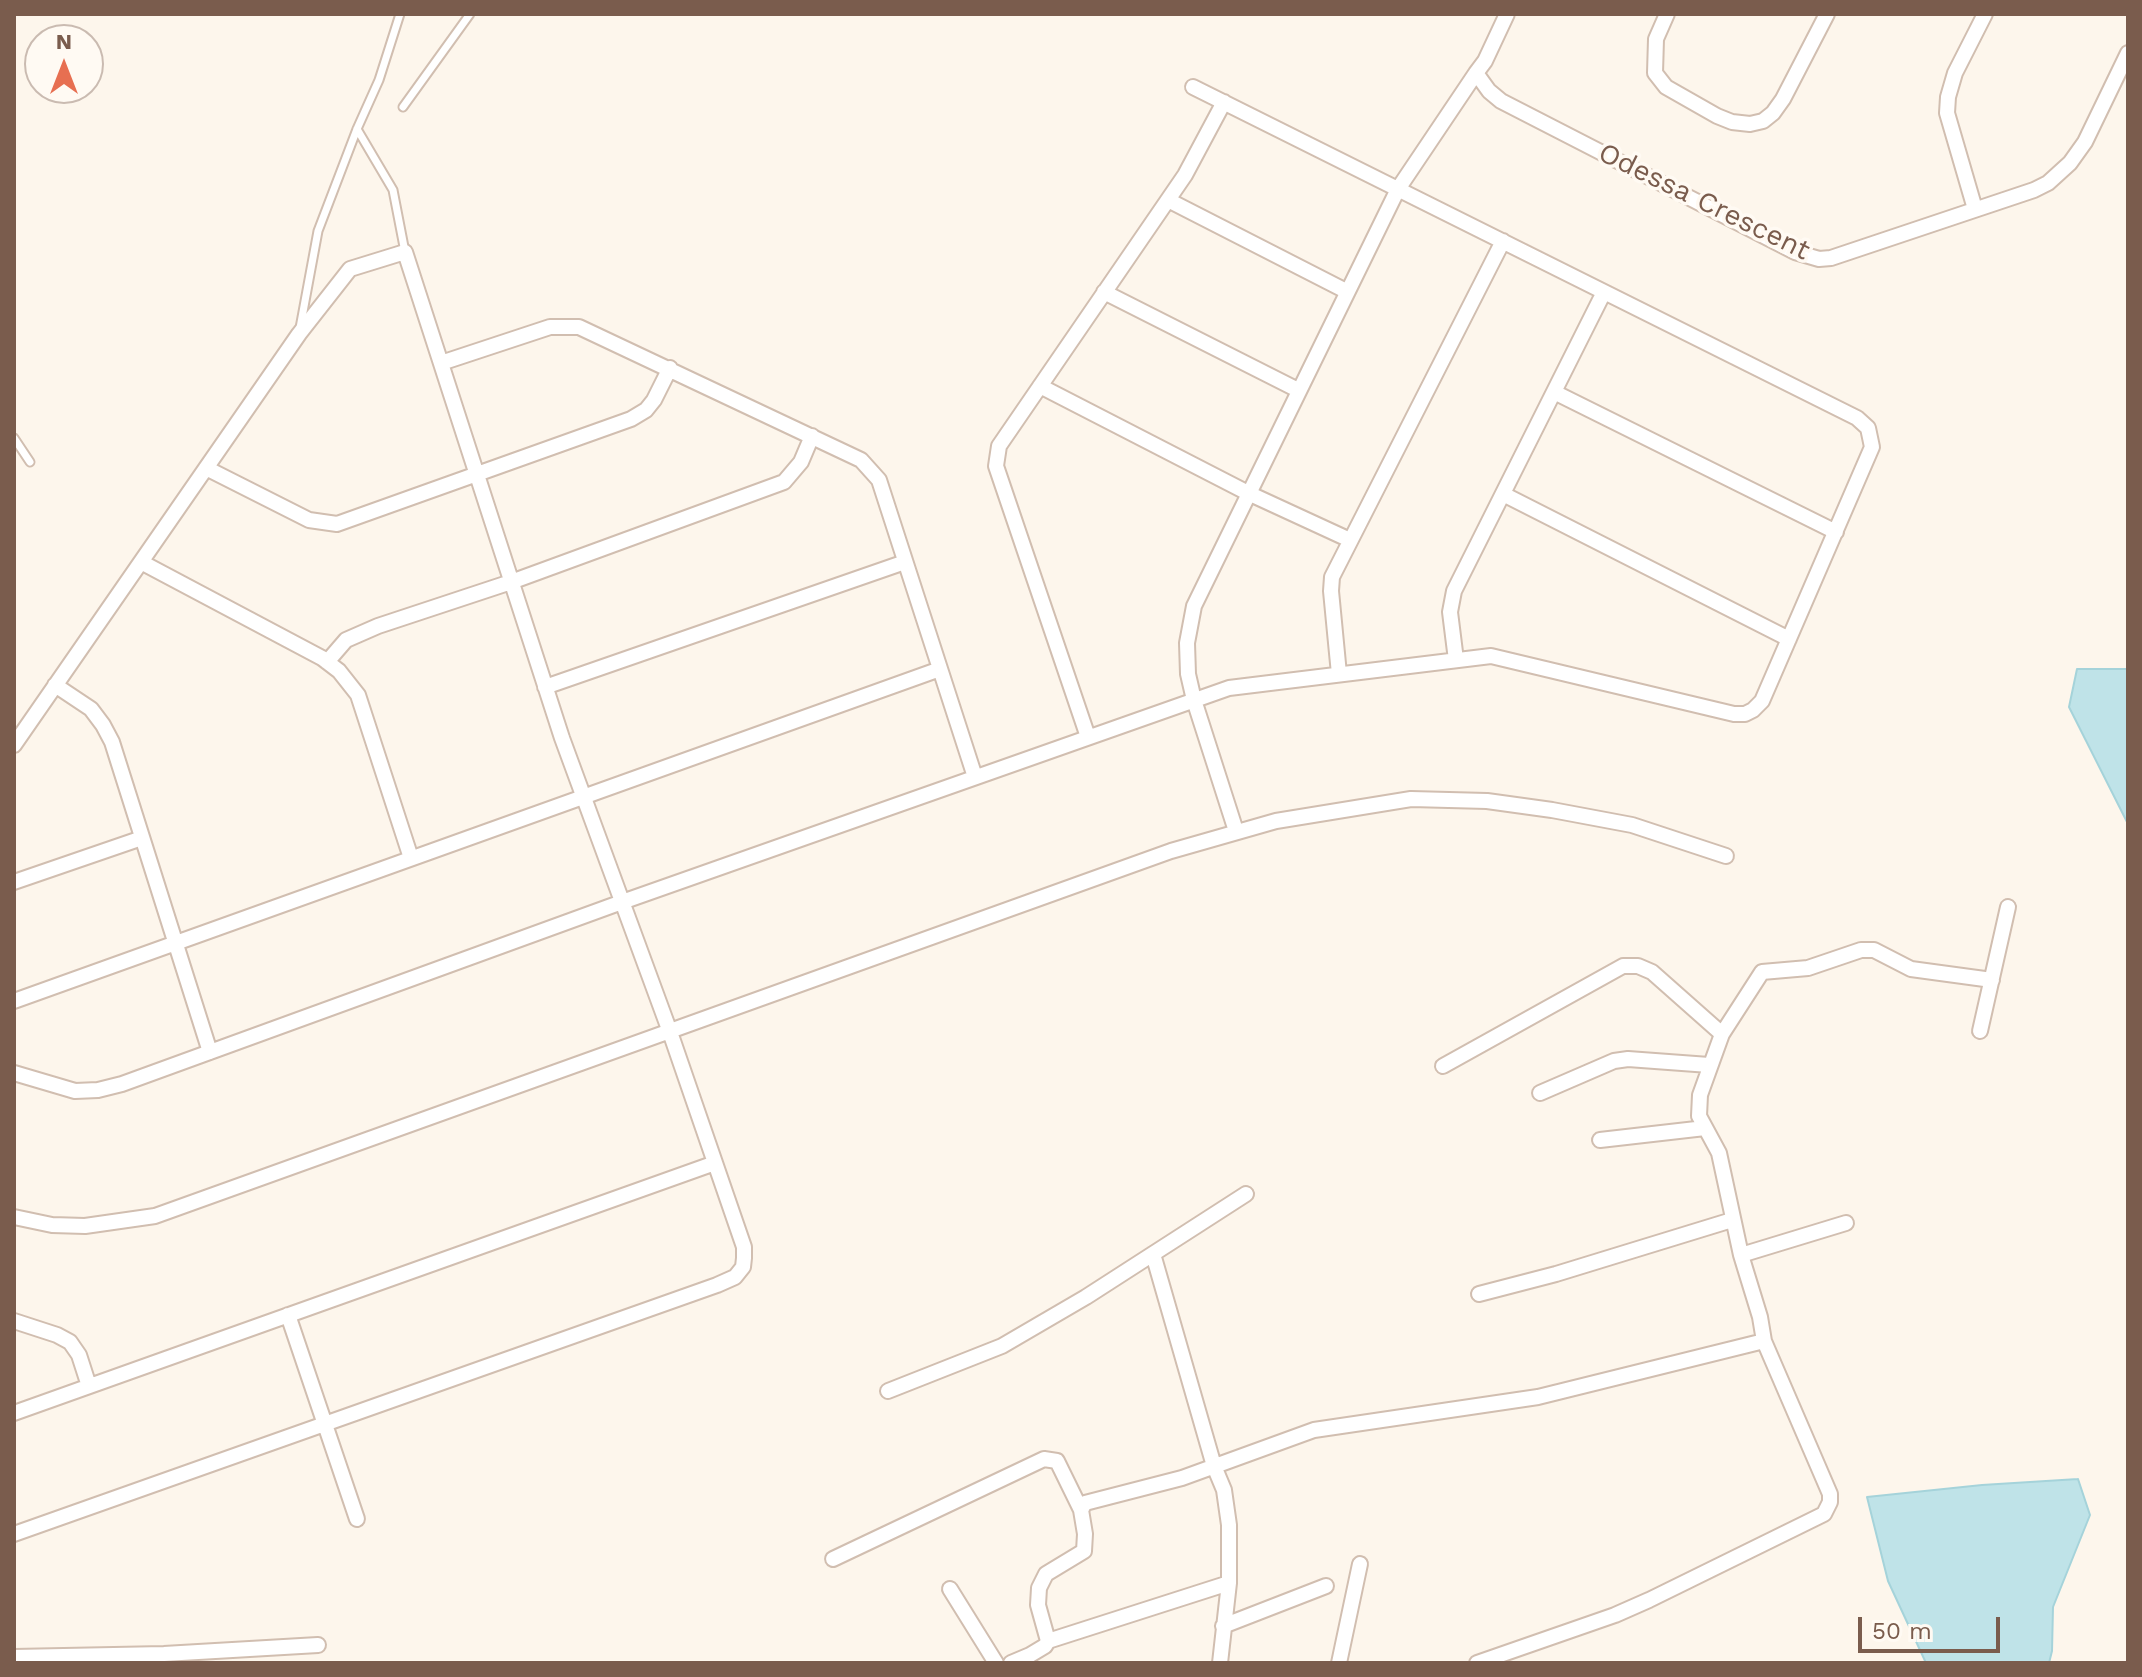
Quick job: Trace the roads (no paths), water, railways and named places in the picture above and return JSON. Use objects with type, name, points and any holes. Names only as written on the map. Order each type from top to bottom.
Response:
[{"type":"street","points":[[1236,831],[1188,674],[1187,643],[1194,606],[1398,189],[1485,61],[1507,14]]},
{"type":"street","points":[[1667,14],[1656,39],[1655,73],[1666,87],[1717,116],[1750,124],[1763,121],[1783,99],[1827,14]]},
{"type":"street","points":[[1975,209],[1947,113],[1955,73],[1985,14]]},
{"type":"street","name":"Odessa Crescent","points":[[1476,73],[1501,101],[1808,258],[1831,258],[2048,183],[2070,163],[2085,142],[2128,53]]},
{"type":"street","points":[[14,1073],[75,1091],[122,1084],[622,902],[1229,688],[1491,656],[1734,714],[1753,710],[1762,701],[1872,447],[1868,428],[1857,418],[1193,87]]},
{"type":"street","points":[[1088,737],[996,466],[999,446],[1185,175],[1224,102]]},
{"type":"street","points":[[1168,200],[1346,291]]},
{"type":"street","points":[[1339,674],[1332,577],[1503,241]]},
{"type":"street","points":[[14,745],[299,334],[350,269],[405,252],[545,687],[744,1247],[743,1267],[735,1277],[14,1534]]},
{"type":"street","points":[[1104,292],[1298,390]]},
{"type":"street","points":[[1456,660],[1450,612],[1454,591],[1604,292]]},
{"type":"street","points":[[441,363],[550,327],[590,330],[861,460],[879,480],[975,777]]},
{"type":"street","points":[[206,468],[309,520],[337,524],[631,419],[646,410],[654,400],[670,368]]},
{"type":"street","points":[[1040,386],[1248,493],[1350,540]]},
{"type":"street","points":[[1554,392],[1836,532]]},
{"type":"street","points":[[327,662],[346,640],[378,626],[511,582],[784,482],[801,462],[812,436]]},
{"type":"street","points":[[1503,494],[1789,639]]},
{"type":"street","points":[[141,562],[339,671],[358,695],[411,858]]},
{"type":"street","points":[[545,687],[905,562]]},
{"type":"street","points":[[14,1001],[940,669]]},
{"type":"street","points":[[55,685],[91,709],[112,742],[210,1052]]},
{"type":"street","points":[[14,1217],[52,1225],[85,1226],[155,1216],[1171,851],[1236,831],[1347,808],[1411,799],[1487,801],[1632,825],[1726,856]]},
{"type":"street","points":[[14,882],[142,838]]},
{"type":"street","points":[[1980,1031],[2008,907]]},
{"type":"street","points":[[1477,1663],[1521,1656],[1649,1600],[1824,1514],[1829,1507],[1830,1494],[1764,1341],[1732,1220],[1719,1153],[1697,1107],[1722,1034],[1762,972],[1808,968],[1861,950],[1874,950],[1911,969],[1992,980]]},
{"type":"street","points":[[1443,1066],[1623,966],[1638,966],[1652,972],[1722,1034]]},
{"type":"street","points":[[1540,1093],[1614,1061],[1628,1059],[1709,1065]]},
{"type":"street","points":[[1600,1140],[1705,1128]]},
{"type":"street","points":[[14,1413],[715,1163]]},
{"type":"street","points":[[888,1391],[1002,1346],[1246,1194]]},
{"type":"street","points":[[1479,1294],[1556,1274],[1732,1220]]},
{"type":"street","points":[[1741,1255],[1846,1223]]},
{"type":"street","points":[[1153,1254],[1214,1466],[1224,1490],[1229,1583],[1220,1663]]},
{"type":"street","points":[[288,1315],[357,1519]]},
{"type":"street","points":[[14,1321],[70,1342],[79,1355],[89,1386]]},
{"type":"street","points":[[1081,1510],[1085,1503],[1097,1498],[1182,1478],[1314,1430],[1538,1397],[1764,1341]]},
{"type":"street","points":[[833,1559],[1044,1459],[1057,1461],[1081,1510],[1085,1534],[1084,1551],[1046,1574],[1039,1588],[1038,1605],[1048,1641]]},
{"type":"street","points":[[1339,1663],[1360,1564]]},
{"type":"street","points":[[1011,1663],[1030,1655],[1048,1641],[1229,1583]]},
{"type":"street","points":[[1223,1626],[1326,1586]]},
{"type":"street","points":[[950,1589],[996,1663]]},
{"type":"street","points":[[14,1657],[164,1654],[318,1645]]},
{"type":"lane","points":[[299,334],[318,231],[379,80],[400,14]]},
{"type":"lane","points":[[403,107],[470,14]]},
{"type":"lane","points":[[357,129],[393,190],[405,252]]},
{"type":"lane","points":[[14,438],[30,462]]},
{"type":"water","points":[[2077,669],[2128,669],[2128,824],[2069,707]]},
{"type":"water","points":[[2078,1479],[2090,1515],[2053,1607],[2049,1663],[1926,1663],[1888,1581],[1867,1497]]}]
